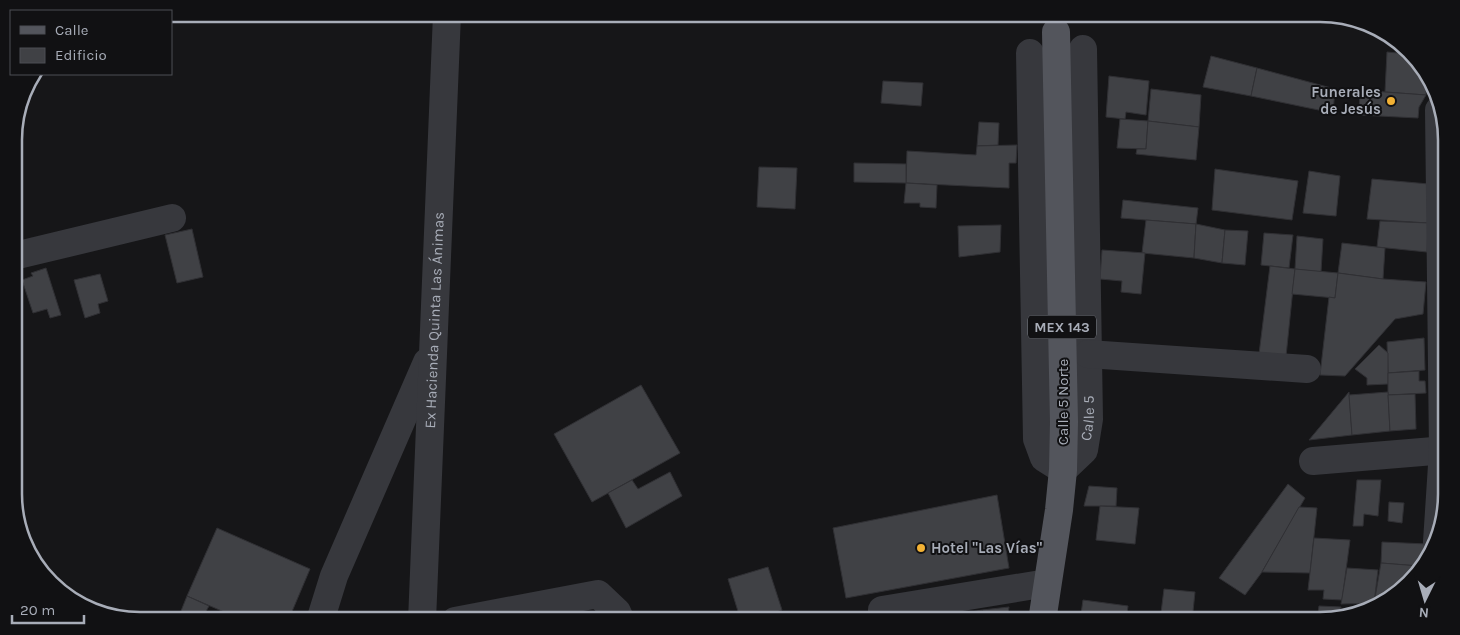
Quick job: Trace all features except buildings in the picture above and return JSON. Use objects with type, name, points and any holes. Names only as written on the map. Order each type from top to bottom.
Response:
[{"type":"main road","name":"Calle 5 Norte","points":[[1043,612],[1059,510],[1063,470],[1064,422],[1056,32]]},
{"type":"street","name":"Ex Hacienda Quinta Las Ánimas","points":[[422,612],[447,22]]},
{"type":"street","name":"Calle 5","points":[[1063,470],[1084,450],[1089,419],[1083,49]]},
{"type":"street","points":[[1030,53],[1037,439],[1044,458],[1063,470]]},
{"type":"street","points":[[23,254],[172,218]]},
{"type":"street","points":[[323,612],[334,576],[434,347]]},
{"type":"street","points":[[1088,354],[1307,370]]},
{"type":"street","points":[[1313,461],[1438,451]]},
{"type":"street","points":[[882,610],[1047,583]]},
{"type":"street","points":[[503,612],[598,594],[617,612]]},
{"type":"place","name":"Funerales de Jesús","points":[[1391,101]]},
{"type":"place","name":"Hotel \"Las Vías\"","points":[[921,548]]}]
